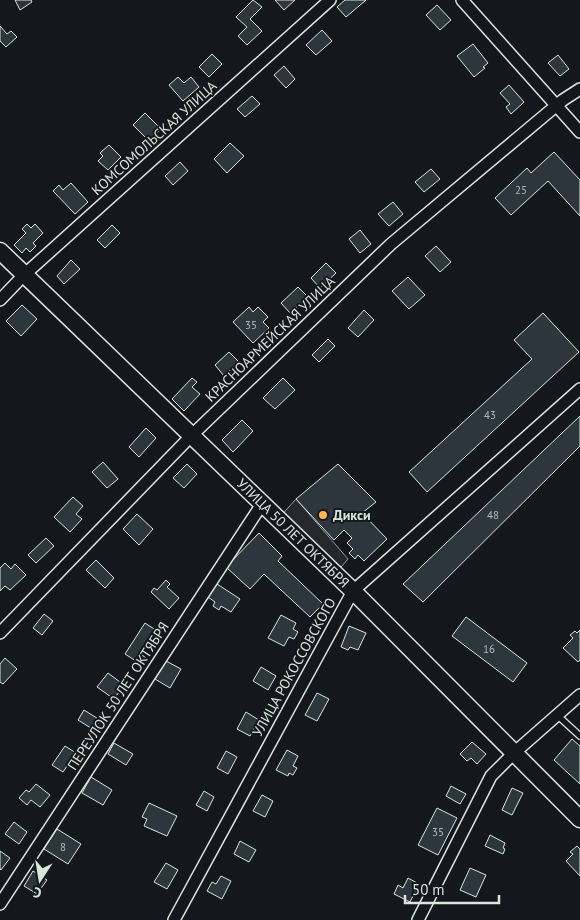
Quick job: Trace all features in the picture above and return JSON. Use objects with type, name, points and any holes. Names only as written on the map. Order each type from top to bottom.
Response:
[{"type":"street","name":"КОМСОМОЛЬСКАЯ УЛИЦА","points":[[0,300],[24,275],[330,0]]},
{"type":"street","points":[[462,0],[580,132]]},
{"type":"street","name":"КРАСНОАРМЕЙСКАЯ УЛИЦА","points":[[0,633],[191,436],[391,244],[580,88]]},
{"type":"street","name":"УЛИЦА 50 ЛЕТ ОКТЯБРЯ","points":[[0,251],[353,591],[580,820]]},
{"type":"street","name":"УЛИЦА РОКОССОВСКОГО","points":[[174,920],[353,591],[580,389]]},
{"type":"street","name":"ПЕРЕУЛОК 50 ЛЕТ ОКТЯБРЯ","points":[[0,904],[262,504]]},
{"type":"street","points":[[418,920],[491,776],[514,753],[580,695]]},
{"type":"lane","points":[[557,715],[580,736]]},
{"type":"shaded area","points":[[296,499],[348,559],[335,574],[278,519]]},
{"type":"building","points":[[15,0],[31,0],[32,2],[20,10]]},
{"type":"building","points":[[253,0],[262,7],[250,19],[262,31],[247,45],[238,36],[247,27],[236,17]]},
{"type":"building","points":[[275,0],[295,0],[284,10]]},
{"type":"building","points":[[345,0],[366,0],[346,17],[337,7]]},
{"type":"building","points":[[437,5],[451,20],[440,30],[426,15]]},
{"type":"building","points":[[0,26],[7,34],[11,31],[17,37],[6,47],[0,41]]},
{"type":"building","points":[[322,30],[332,41],[316,55],[306,45]]},
{"type":"building","points":[[473,44],[488,63],[474,77],[457,56]]},
{"type":"building","points":[[212,54],[222,64],[209,77],[199,67]]},
{"type":"building","points":[[558,55],[569,69],[560,76],[548,63]]},
{"type":"building","points":[[284,66],[295,79],[286,88],[274,75]]},
{"type":"building","points":[[178,77],[184,83],[191,77],[199,87],[183,101],[169,85]]},
{"type":"building","points":[[509,85],[524,102],[511,114],[506,107],[510,104],[500,93]]},
{"type":"building","points":[[252,96],[260,104],[245,117],[237,109]]},
{"type":"building","points":[[145,113],[161,129],[149,141],[133,125]]},
{"type":"building","points":[[230,143],[244,156],[227,173],[214,159]]},
{"type":"building","points":[[109,145],[121,157],[108,170],[98,161],[103,156],[100,153]]},
{"type":"building","points":[[554,152],[580,180],[580,216],[548,181],[511,215],[495,198],[527,168],[531,173]]},
{"type":"building","points":[[180,162],[188,171],[173,185],[165,176]]},
{"type":"building","points":[[431,169],[440,179],[424,192],[415,182]]},
{"type":"building","points":[[71,183],[88,202],[75,214],[53,191],[59,185],[63,190]]},
{"type":"building","points":[[393,202],[403,214],[389,226],[378,214]]},
{"type":"building","points":[[27,224],[31,228],[35,224],[43,233],[33,243],[36,246],[30,252],[26,248],[22,253],[14,245],[26,233],[22,229]]},
{"type":"building","points":[[112,225],[120,233],[105,248],[97,240]]},
{"type":"building","points":[[360,230],[371,244],[360,253],[349,239]]},
{"type":"building","points":[[436,246],[451,262],[440,272],[425,256]]},
{"type":"building","points":[[71,260],[80,269],[64,284],[57,276]]},
{"type":"building","points":[[326,263],[336,273],[320,288],[311,278]]},
{"type":"building","points":[[408,277],[425,295],[409,309],[392,291]]},
{"type":"building","points":[[298,287],[308,297],[290,313],[281,303]]},
{"type":"building","points":[[22,305],[37,319],[21,336],[6,321]]},
{"type":"building","points":[[249,307],[253,312],[258,307],[268,317],[263,322],[269,328],[253,343],[233,322]]},
{"type":"building","points":[[364,310],[374,320],[358,337],[348,328]]},
{"type":"building","points":[[543,313],[579,352],[427,492],[409,472],[532,359],[514,340]]},
{"type":"building","points":[[328,339],[335,346],[319,362],[312,355]]},
{"type":"building","points":[[229,352],[239,362],[224,376],[215,365]]},
{"type":"building","points":[[192,378],[197,382],[192,387],[200,394],[184,411],[172,399]]},
{"type":"building","points":[[283,378],[295,390],[275,409],[263,398]]},
{"type":"building","points":[[580,416],[580,446],[423,602],[403,584]]},
{"type":"building","points":[[242,420],[253,431],[233,452],[222,440]]},
{"type":"building","points":[[146,428],[156,438],[139,457],[129,447]]},
{"type":"building","points":[[103,462],[118,479],[107,488],[92,472]]},
{"type":"building","points":[[187,464],[197,474],[184,488],[173,478]]},
{"type":"building","points":[[338,464],[376,502],[362,513],[387,539],[364,561],[358,555],[355,559],[349,553],[353,549],[347,543],[352,538],[344,530],[334,540],[296,499]]},
{"type":"building","points":[[73,497],[83,506],[76,514],[82,519],[70,532],[54,517]]},
{"type":"building","points":[[137,514],[153,529],[139,545],[123,529]]},
{"type":"building","points":[[259,533],[282,556],[278,561],[323,604],[310,617],[264,574],[250,589],[226,567]]},
{"type":"building","points":[[46,538],[54,546],[36,563],[28,555]]},
{"type":"building","points":[[96,560],[114,578],[105,588],[86,570]]},
{"type":"building","points":[[5,563],[11,569],[15,564],[26,575],[10,590],[5,586],[0,591],[0,568]]},
{"type":"building","points":[[166,580],[170,584],[167,587],[179,598],[169,609],[151,592],[154,588],[157,590]]},
{"type":"building","points":[[217,584],[240,599],[231,612],[221,606],[219,610],[213,606],[215,602],[208,597]]},
{"type":"building","points":[[44,614],[53,621],[42,635],[33,628]]},
{"type":"building","points":[[281,615],[296,623],[293,629],[298,632],[294,639],[289,637],[284,646],[268,638]]},
{"type":"building","points":[[466,617],[527,663],[513,682],[452,636]]},
{"type":"building","points":[[145,623],[157,631],[142,655],[146,658],[142,665],[125,654]]},
{"type":"building","points":[[349,626],[366,633],[358,650],[350,647],[348,650],[341,647]]},
{"type":"building","points":[[580,630],[580,660],[578,662],[563,648],[573,638],[570,635]]},
{"type":"building","points":[[5,658],[17,669],[3,684],[0,682],[0,664]]},
{"type":"building","points":[[166,661],[181,669],[170,688],[155,679]]},
{"type":"building","points":[[261,667],[276,676],[268,690],[253,681]]},
{"type":"building","points":[[108,673],[124,685],[114,699],[97,687]]},
{"type":"building","points":[[317,693],[329,699],[317,721],[305,715]]},
{"type":"building","points":[[84,710],[100,720],[94,730],[78,720]]},
{"type":"building","points":[[246,712],[259,720],[250,736],[237,729]]},
{"type":"building","points":[[572,739],[580,746],[580,784],[554,760]]},
{"type":"building","points":[[472,742],[486,754],[477,764],[471,758],[467,761],[460,754]]},
{"type":"building","points":[[114,743],[133,754],[126,765],[108,754]]},
{"type":"building","points":[[65,746],[76,753],[63,772],[52,765]]},
{"type":"building","points":[[287,750],[298,756],[293,766],[297,768],[293,775],[289,773],[288,776],[276,770]]},
{"type":"building","points":[[226,751],[237,757],[228,774],[217,768]]},
{"type":"building","points":[[91,777],[112,790],[103,805],[82,793]]},
{"type":"building","points":[[36,784],[50,795],[40,807],[31,800],[27,805],[19,798],[26,790],[29,792]]},
{"type":"building","points":[[451,786],[466,794],[460,804],[446,796]]},
{"type":"building","points":[[512,788],[523,793],[512,815],[502,810]]},
{"type":"building","points":[[204,791],[214,797],[207,811],[196,805]]},
{"type":"building","points":[[262,795],[273,801],[265,817],[253,811]]},
{"type":"building","points":[[149,803],[177,816],[167,836],[144,826],[147,819],[142,817]]},
{"type":"building","points":[[437,808],[457,818],[438,855],[418,845]]},
{"type":"building","points":[[14,822],[27,832],[19,844],[5,834]]},
{"type":"building","points":[[57,829],[81,844],[68,864],[44,849]]},
{"type":"building","points":[[490,835],[505,843],[503,854],[485,846]]},
{"type":"building","points":[[240,841],[256,850],[249,862],[234,854]]},
{"type":"building","points":[[577,846],[580,849],[580,876],[566,861],[573,854],[570,852]]},
{"type":"building","points":[[0,851],[10,858],[1,870],[0,869]]},
{"type":"building","points":[[166,863],[178,870],[167,889],[154,882]]},
{"type":"building","points":[[470,868],[486,875],[476,897],[460,890]]},
{"type":"building","points":[[33,871],[47,880],[37,894],[24,886]]},
{"type":"building","points":[[221,876],[231,881],[222,899],[207,891],[212,882],[216,884]]},
{"type":"building","points":[[408,878],[419,884],[410,902],[394,894],[398,885],[403,888]]},
{"type":"place","name":"Дикси","points":[[323,515]]}]
